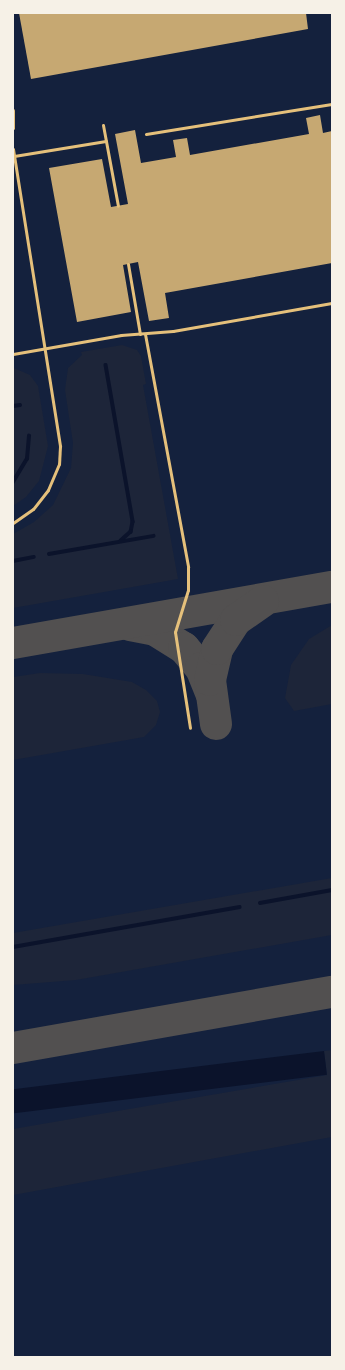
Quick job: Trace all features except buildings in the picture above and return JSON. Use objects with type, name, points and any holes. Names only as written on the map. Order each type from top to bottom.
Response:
[{"type":"lane","points":[[146,134],[332,104]]},
{"type":"lane","points":[[13,110],[13,128]]},
{"type":"lane","points":[[103,125],[118,206]]},
{"type":"lane","points":[[14,156],[106,141]]},
{"type":"lane","points":[[13,149],[46,348],[60,446],[58,464],[41,500],[13,523]]},
{"type":"lane","points":[[128,264],[140,334]]},
{"type":"lane","points":[[13,354],[140,334],[173,331],[332,303]]},
{"type":"lane","points":[[146,334],[188,568],[188,590],[175,632],[190,728]]},
{"type":"shaded area","points":[[122,345],[137,350],[141,356],[146,384],[143,385],[178,579],[13,608],[13,534],[34,522],[53,505],[71,468],[73,443],[65,390],[68,368],[82,355],[81,352]]},
{"type":"shaded area","points":[[13,364],[14,368],[30,375],[38,386],[48,446],[39,481],[26,497],[13,506]]},
{"type":"shaded area","points":[[332,625],[332,704],[294,711],[285,698],[291,665],[309,639]]},
{"type":"shaded area","points":[[40,673],[83,674],[132,682],[146,690],[157,701],[160,712],[156,725],[144,737],[13,760],[13,677]]},
{"type":"shaded area","points":[[332,878],[332,935],[76,980],[13,985],[13,933]]},
{"type":"shaded area","points":[[332,1050],[332,1137],[13,1195],[13,1129],[327,1075],[324,1051]]},
{"type":"shaded area","points":[[324,1051],[327,1075],[14,1113],[13,1089]]},
{"type":"waterway","points":[[106,365],[133,522],[131,532],[121,541]]},
{"type":"waterway","points":[[13,406],[20,405]]},
{"type":"waterway","points":[[13,482],[27,459],[29,436]]},
{"type":"waterway","points":[[49,554],[153,536]]},
{"type":"waterway","points":[[13,561],[34,557]]},
{"type":"waterway","points":[[260,903],[332,890]]},
{"type":"waterway","points":[[13,947],[239,907]]},
{"type":"taxiway","points":[[13,643],[332,587]]},
{"type":"taxiway","points":[[216,724],[210,680],[217,649],[236,620],[263,601]]},
{"type":"taxiway","points":[[130,625],[155,630],[184,648],[201,668],[211,693]]},
{"type":"taxiway","points":[[13,1048],[332,992]]}]
